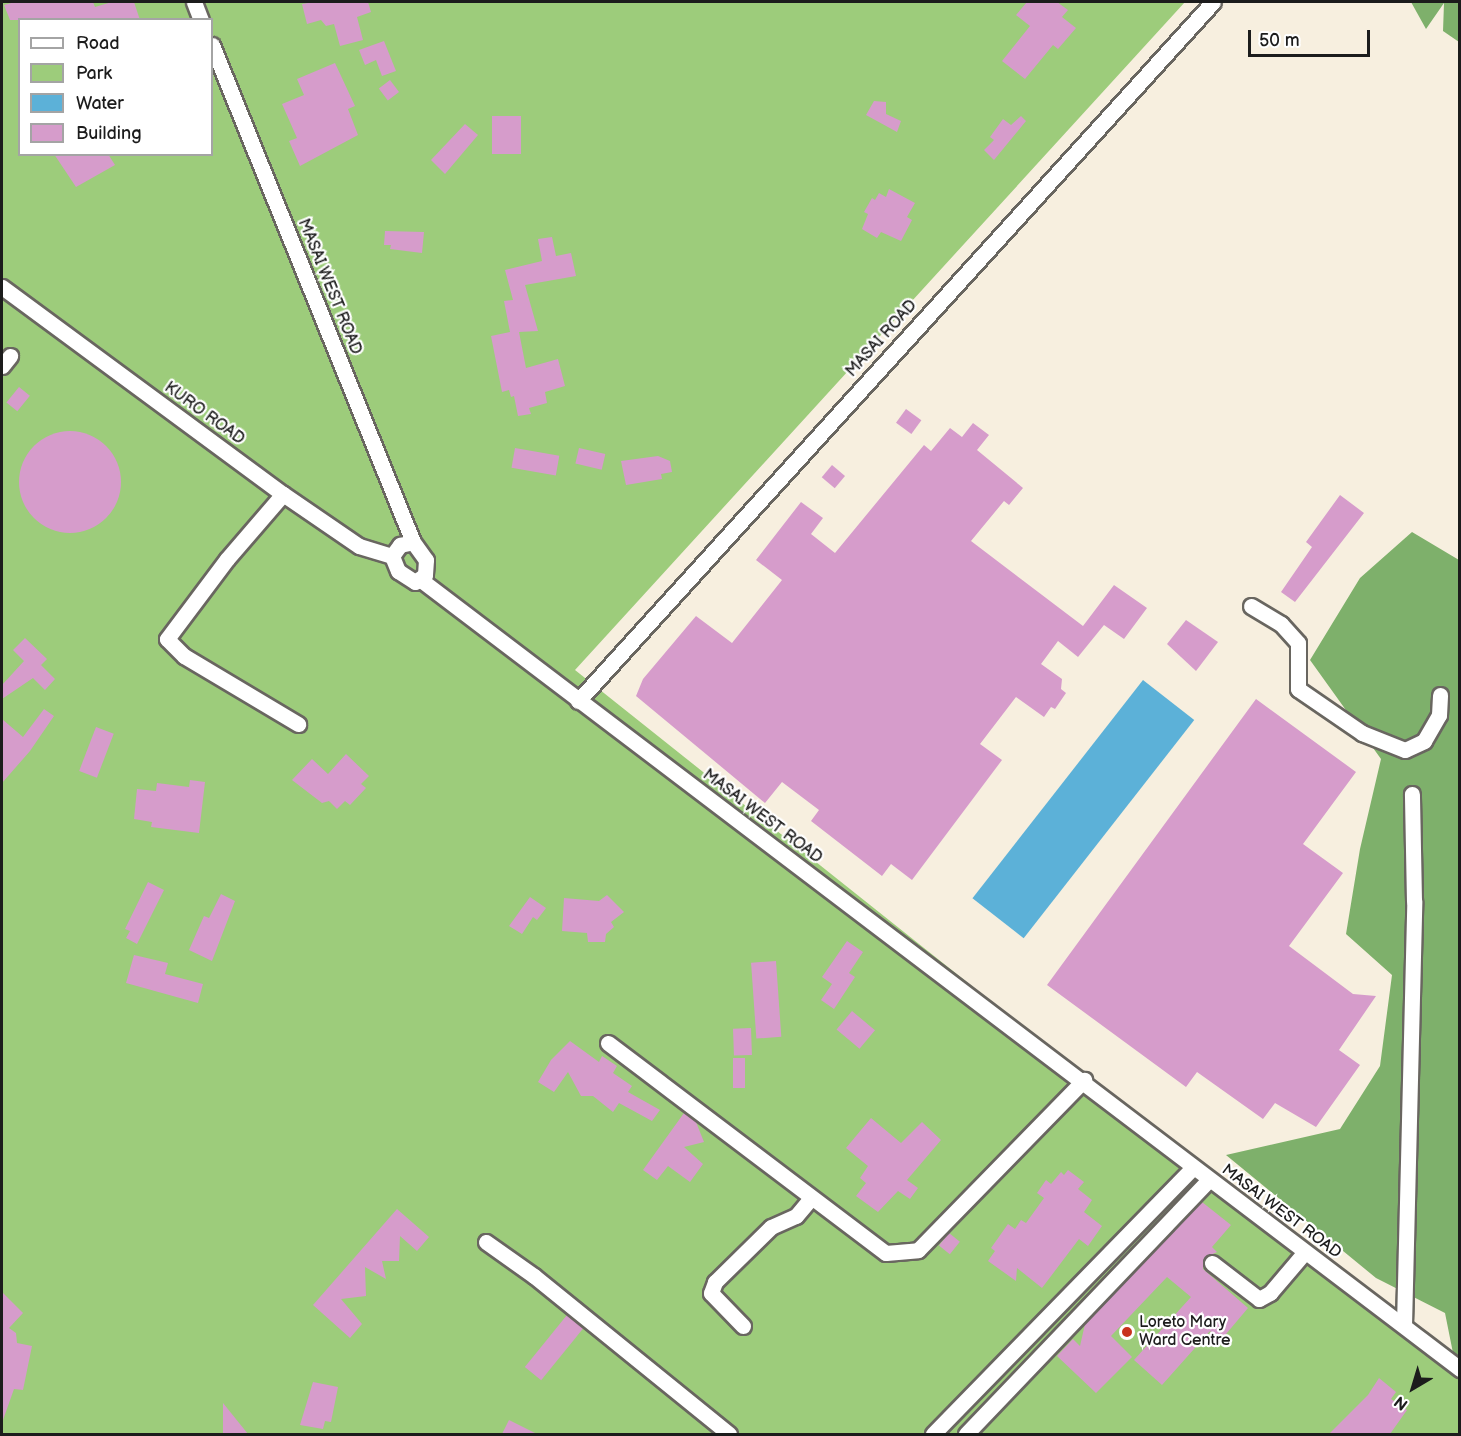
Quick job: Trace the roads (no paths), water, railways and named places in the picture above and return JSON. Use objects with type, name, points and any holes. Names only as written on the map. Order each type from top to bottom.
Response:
[{"type":"street","points":[[194,2],[200,18]]},
{"type":"street","name":"MASAI ROAD","points":[[578,701],[1213,2]]},
{"type":"street","name":"MASAI WEST ROAD","points":[[213,47],[413,542]]},
{"type":"street","name":"KURO ROAD","points":[[2,287],[283,494],[359,546],[392,556]]},
{"type":"street","points":[[283,494],[227,559],[167,639],[184,656],[298,724]]},
{"type":"street","points":[[413,542],[426,560],[421,580],[406,579],[392,556],[400,545],[413,542]]},
{"type":"street","name":"MASAI WEST ROAD","points":[[421,580],[578,701],[1084,1080],[1193,1168],[1460,1369]]},
{"type":"street","points":[[1251,606],[1281,624],[1298,643],[1298,689],[1362,733],[1405,750],[1424,741],[1439,716],[1440,695]]},
{"type":"street","points":[[1404,1325],[1414,901],[1412,794]]},
{"type":"street","points":[[608,1043],[886,1253],[918,1250],[1084,1080]]},
{"type":"street","points":[[933,1434],[1193,1168]]},
{"type":"street","points":[[966,1434],[1209,1180]]},
{"type":"street","points":[[743,1326],[711,1293],[715,1282],[771,1227],[796,1216],[811,1198]]},
{"type":"street","points":[[486,1242],[534,1276],[729,1434]]},
{"type":"street","points":[[1212,1263],[1259,1299],[1270,1293],[1304,1253]]},
{"type":"water","points":[[1143,680],[1194,720],[1024,938],[972,898]]},
{"type":"place","name":"Loreto Mary Ward Centre","points":[[1127,1332]]}]
